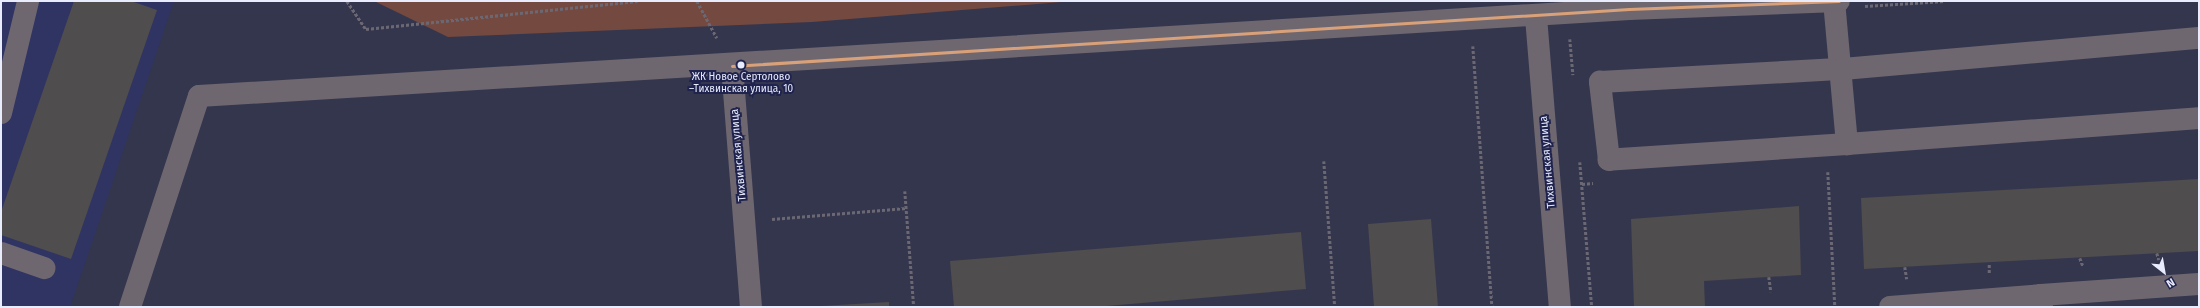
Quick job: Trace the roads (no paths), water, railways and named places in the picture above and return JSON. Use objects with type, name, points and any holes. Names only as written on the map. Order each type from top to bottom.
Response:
[{"type":"street","points":[[1,113],[28,1]]},
{"type":"street","points":[[1834,1],[1843,69],[1847,144]]},
{"type":"street","points":[[130,307],[199,96],[732,66],[1536,17],[1629,9],[1839,1]]},
{"type":"street","name":"Тихвинская улица","points":[[1536,17],[1560,307]]},
{"type":"street","points":[[2199,38],[1843,69],[1600,82],[1609,160],[2199,118]]},
{"type":"street","name":"Тихвинская улица","points":[[732,66],[751,307]]},
{"type":"street","points":[[1,253],[44,268]]},
{"type":"street","points":[[1890,307],[2041,301],[2199,284]]},
{"type":"place","name":"ЖК Новое Сертолово –Тихвинская улица, 10","points":[[741,65]]}]
